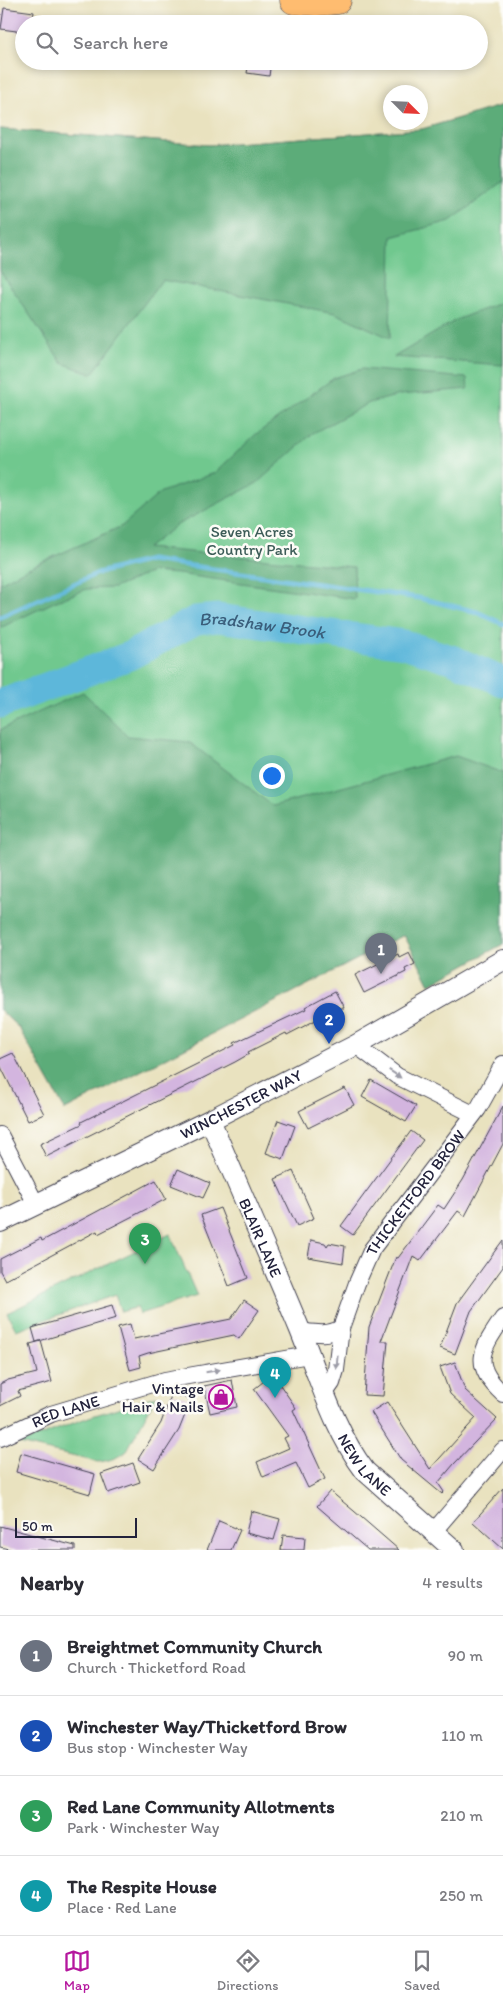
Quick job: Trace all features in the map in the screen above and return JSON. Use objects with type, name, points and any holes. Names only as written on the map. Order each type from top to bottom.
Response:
[{"type":"highway","points":[[297,0],[316,2],[337,0]]},
{"type":"street","name":"WINCHESTER WAY","points":[[0,1222],[210,1120],[356,1045],[503,960]]},
{"type":"street","points":[[356,1045],[397,1076],[473,1114]]},
{"type":"street","name":"THICKETFORD BROW","points":[[325,1393],[332,1383],[336,1370],[341,1328],[357,1283],[372,1249],[473,1114],[503,1064]]},
{"type":"street","name":"BLAIR LANE","points":[[210,1120],[309,1354]]},
{"type":"street","points":[[0,1134],[36,1204]]},
{"type":"street","points":[[503,1318],[485,1345],[482,1361],[494,1386],[503,1394]]},
{"type":"street","points":[[300,1331],[320,1334],[333,1332],[341,1328]]},
{"type":"street","name":"NEW LANE","points":[[309,1354],[353,1456],[365,1471],[454,1550]]},
{"type":"street","name":"RED LANE","points":[[0,1438],[51,1414],[165,1380],[309,1354]]},
{"type":"street","points":[[433,1532],[503,1450]]},
{"type":"green space","name":"Seven Acres Country Park","points":[[503,105],[503,944],[430,984],[404,935],[65,1110],[19,1028],[0,1010],[0,129],[209,145],[428,130],[428,127]]},
{"type":"green space","points":[[503,105],[503,182],[450,221],[392,237],[390,338],[335,313],[162,280],[92,374],[62,363],[0,271],[0,129],[209,145],[428,130],[428,127]]},
{"type":"green space","points":[[503,302],[503,365],[394,357],[458,319]]},
{"type":"green space","points":[[362,369],[467,378],[468,389],[400,395],[369,403],[313,433],[257,483],[177,525],[147,548],[354,567],[355,599],[152,572],[114,588],[87,589],[54,602],[0,628],[0,583],[26,569],[122,526],[161,492],[215,473],[255,435],[334,378]]},
{"type":"green space","points":[[83,692],[128,736],[189,742],[273,806],[456,756],[503,773],[503,944],[430,984],[404,935],[65,1110],[19,1028],[0,1010],[0,730]]},
{"type":"green space","points":[[170,1234],[197,1296],[139,1314],[137,1307],[121,1312],[115,1295],[16,1330],[7,1313]]},
{"type":"green space","points":[[156,1396],[126,1452],[112,1459],[98,1462],[19,1444],[89,1417]]},
{"type":"building","points":[[4,8],[34,12],[34,15],[15,15],[15,31],[1,29]]},
{"type":"building","points":[[248,70],[270,70],[269,76],[247,73]]},
{"type":"building","points":[[409,952],[415,964],[405,969],[406,972],[364,993],[355,975],[398,954],[399,957]]},
{"type":"building","points":[[335,991],[344,1008],[339,1008],[287,1035],[286,1033],[248,1052],[249,1054],[235,1062],[46,1157],[40,1144],[235,1045],[234,1043],[306,1009],[305,1007]]},
{"type":"building","points":[[13,1053],[44,1114],[28,1121],[0,1065],[0,1059]]},
{"type":"building","points":[[371,1080],[416,1106],[406,1122],[362,1097]]},
{"type":"building","points":[[345,1088],[354,1105],[308,1128],[299,1111]]},
{"type":"building","points":[[503,1106],[503,1144],[465,1216],[458,1211],[420,1261],[413,1256],[381,1341],[388,1341],[383,1396],[364,1395],[369,1327],[396,1257],[398,1258],[438,1205],[444,1209],[463,1180]]},
{"type":"building","points":[[278,1120],[295,1126],[283,1159],[266,1153]]},
{"type":"building","points":[[411,1131],[423,1140],[353,1235],[341,1226]]},
{"type":"building","points":[[178,1169],[210,1183],[203,1198],[171,1185]]},
{"type":"building","points":[[293,1171],[314,1218],[297,1226],[275,1179]]},
{"type":"building","points":[[156,1180],[166,1199],[98,1234],[97,1231],[5,1280],[0,1271],[0,1259],[41,1238],[42,1241]]},
{"type":"building","points":[[220,1208],[248,1278],[229,1286],[201,1215]]},
{"type":"building","points":[[311,1240],[325,1243],[327,1246],[329,1243],[345,1246],[343,1263],[308,1257]]},
{"type":"building","points":[[503,1240],[503,1267],[471,1311],[455,1354],[440,1348],[457,1303]]},
{"type":"building","points":[[244,1300],[259,1310],[239,1339],[234,1335],[148,1353],[139,1356],[141,1367],[130,1370],[118,1327],[130,1324],[134,1339],[231,1319]]},
{"type":"building","points":[[112,1305],[116,1318],[36,1342],[32,1328]]},
{"type":"building","points":[[41,1341],[52,1382],[18,1391],[20,1396],[0,1406],[0,1384],[8,1380],[37,1373],[30,1344]]},
{"type":"building","points":[[455,1362],[465,1390],[497,1419],[438,1483],[444,1492],[442,1494],[401,1460],[371,1412],[387,1402],[430,1469],[476,1418],[450,1394],[440,1367]]},
{"type":"building","points":[[268,1378],[273,1385],[278,1382],[296,1408],[293,1410],[325,1479],[308,1488],[296,1463],[263,1477],[257,1462],[289,1448],[284,1438],[288,1436],[254,1389]]},
{"type":"building","name":"Vintage Hair & Nails","points":[[232,1380],[237,1407],[210,1413],[204,1386]]},
{"type":"building","points":[[172,1393],[191,1400],[179,1430],[154,1469],[138,1459],[161,1423]]},
{"type":"building","points":[[21,1453],[95,1474],[90,1494],[16,1472]]},
{"type":"building","points":[[133,1463],[140,1482],[108,1493],[101,1474]]},
{"type":"building","points":[[503,1488],[503,1549],[473,1522]]},
{"type":"building","points":[[330,1491],[399,1550],[368,1550],[317,1506]]},
{"type":"building","points":[[251,1511],[280,1519],[274,1540],[246,1533]]},
{"type":"building","points":[[219,1521],[240,1530],[231,1550],[207,1550]]},
{"type":"building","points":[[0,1526],[75,1546],[75,1550],[13,1550],[0,1547]]},
{"type":"building","points":[[283,1535],[305,1537],[304,1550],[281,1550]]},
{"type":"waterway","points":[[0,617],[98,573],[150,560],[419,598],[477,612],[503,624]]},
{"type":"waterway","name":"Bradshaw Brook","points":[[0,704],[129,656],[196,620],[218,618],[404,644],[454,660],[503,682]]},
{"type":"place","name":"Breightmet Community Church","points":[[381,974]]},
{"type":"place","name":"Winchester Way/Thicketford Brow","points":[[329,1044]]},
{"type":"place","name":"Red Lane Community Allotments","points":[[145,1264]]},
{"type":"place","name":"Vintage Hair & Nails","points":[[221,1397]]},
{"type":"place","name":"The Respite House","points":[[275,1398]]}]
